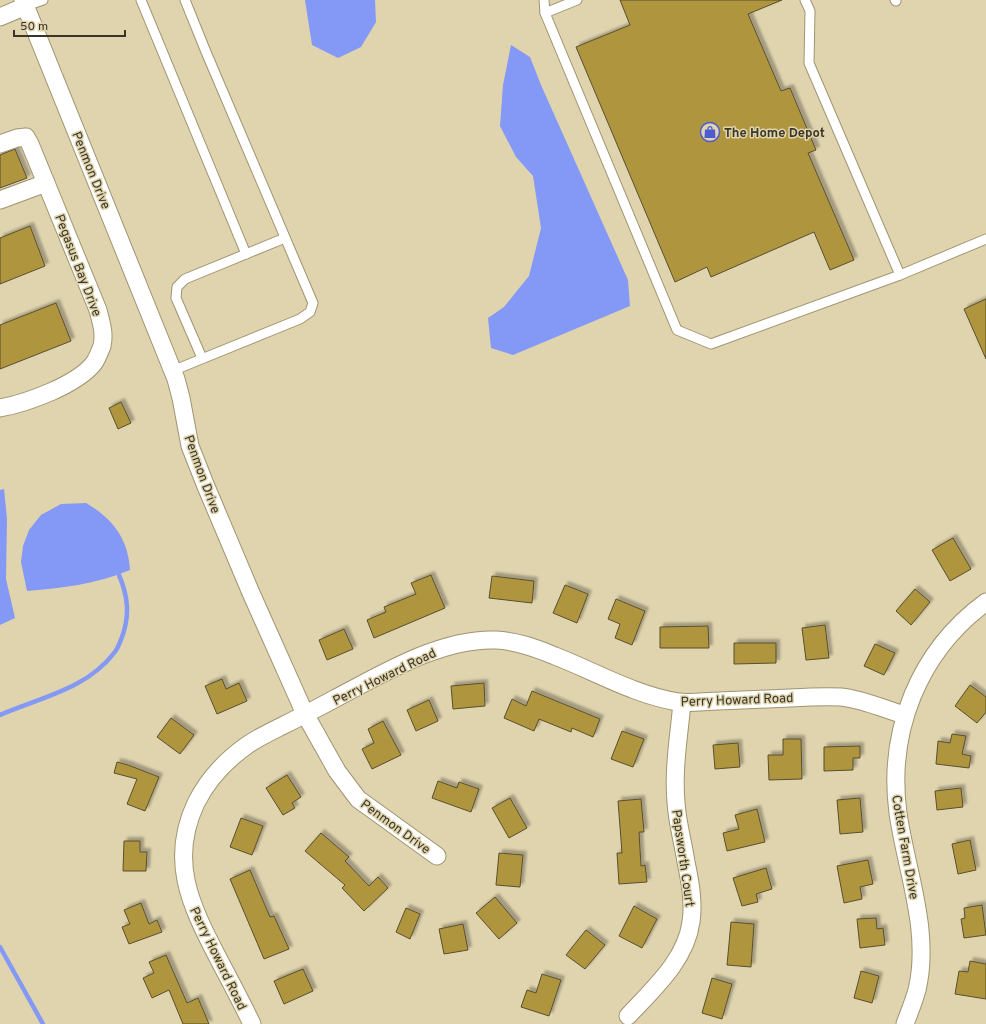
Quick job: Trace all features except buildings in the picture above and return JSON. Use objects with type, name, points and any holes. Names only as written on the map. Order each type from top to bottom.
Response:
[{"type":"street","points":[[0,17],[25,3]]},
{"type":"street","name":"Penmon Drive","points":[[25,3],[172,371],[182,398],[190,446],[200,472],[251,593],[306,714],[337,770],[358,799],[437,856]]},
{"type":"street","name":"Pegasus Bay Drive","points":[[0,144],[17,138],[26,137],[30,144],[98,310],[103,328],[102,346],[95,363],[80,376],[54,390],[14,405],[0,408]]},
{"type":"street","points":[[0,200],[46,183]]},
{"type":"street","name":"Cotten Farm Drive","points":[[905,1024],[917,989],[920,961],[920,934],[918,910],[898,812],[896,788],[896,762],[904,715],[926,667],[939,649],[956,628],[976,609],[986,602]]},
{"type":"street","name":"Perry Howard Road","points":[[252,1024],[195,912],[185,876],[183,856],[184,841],[191,814],[207,783],[220,768],[249,744],[424,654],[448,646],[470,642],[496,640],[529,646],[655,698],[682,702],[838,697],[850,698],[904,715]]},
{"type":"street","name":"Papsworth Court","points":[[628,1016],[676,962],[683,949],[692,922],[690,886],[676,803],[676,780],[682,702]]},
{"type":"lane","points":[[25,3],[43,0]]},
{"type":"lane","points":[[141,0],[246,254]]},
{"type":"lane","points":[[172,371],[300,319],[310,312],[313,303],[185,0]]},
{"type":"lane","points":[[544,0],[545,14],[677,330],[711,344],[900,275],[986,239]]},
{"type":"lane","points":[[545,14],[577,0]]},
{"type":"lane","points":[[804,0],[810,11],[809,63],[900,275]]},
{"type":"lane","points":[[202,358],[176,298],[177,287],[185,279],[285,238]]},
{"type":"water","points":[[305,0],[375,0],[376,22],[361,47],[338,58],[312,45]]},
{"type":"water","points":[[511,45],[530,57],[628,280],[630,306],[513,355],[491,348],[488,318],[504,307],[529,276],[541,228],[533,176],[516,157],[500,126],[503,85]]},
{"type":"water","points":[[4,489],[7,519],[6,579],[15,618],[0,625],[0,490]]},
{"type":"water","points":[[86,503],[104,515],[117,530],[126,548],[130,570],[92,582],[66,587],[27,591],[21,562],[23,546],[29,530],[41,515],[61,504]]},
{"type":"waterway","points":[[0,715],[76,684],[103,665],[115,651],[120,643],[125,629],[127,613],[126,598],[119,575]]},
{"type":"waterway","points":[[0,947],[43,1024]]},
{"type":"place","name":"The Home Depot","points":[[710,132]]}]
